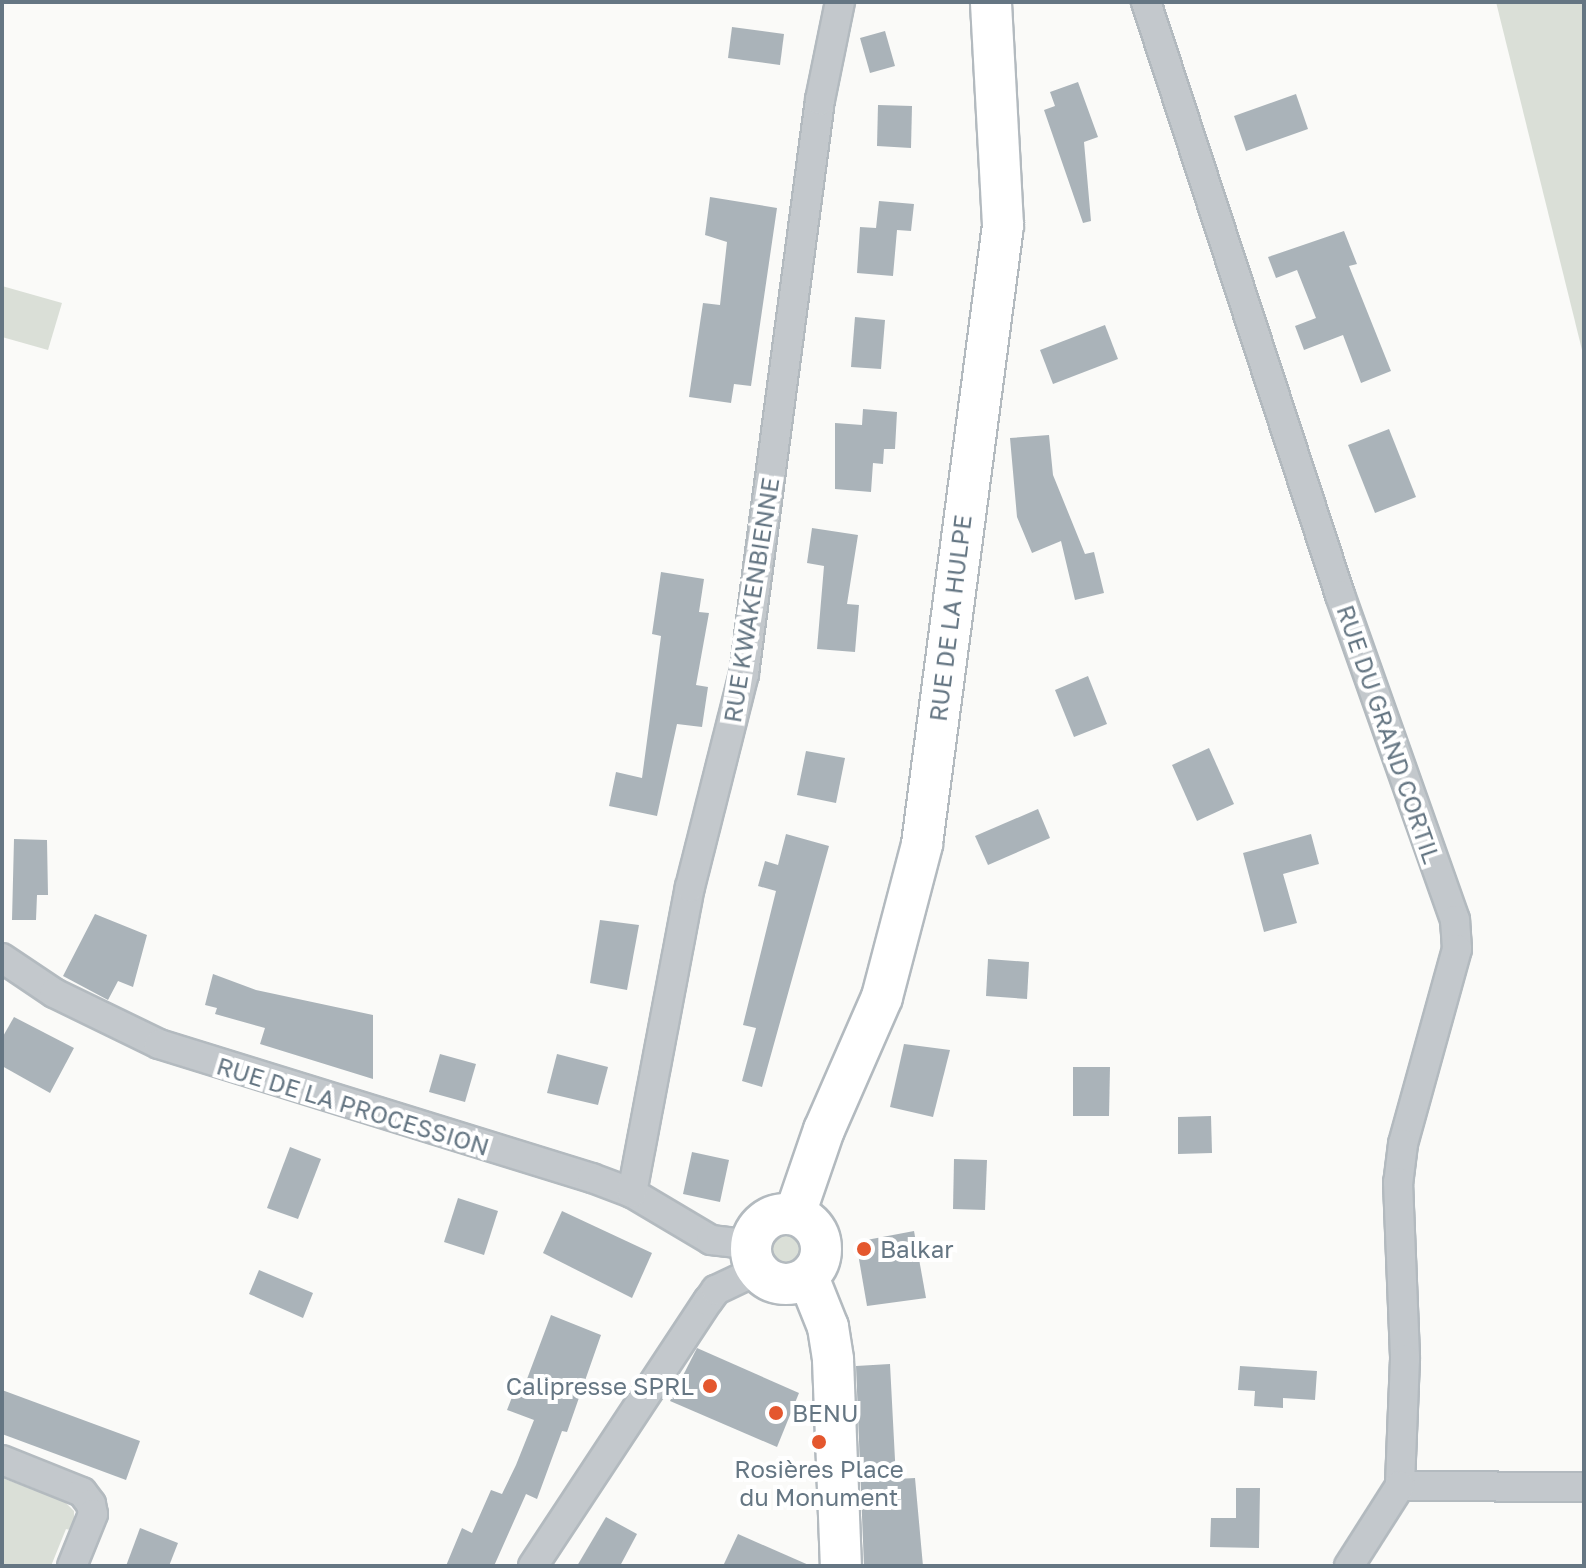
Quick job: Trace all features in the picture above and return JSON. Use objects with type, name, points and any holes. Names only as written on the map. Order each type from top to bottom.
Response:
[{"type":"street","name":"RUE KWAKENBIENNE","points":[[632,1193],[690,887],[744,674],[820,100],[840,2]]},
{"type":"street","name":"RUE DE LA HULPE","points":[[795,1214],[824,1130],[882,997],[922,844],[1003,225],[991,2]]},
{"type":"street","name":"RUE DU GRAND CORTIL","points":[[1146,2],[1335,581],[1455,920],[1457,949],[1403,1144],[1398,1182],[1405,1359],[1400,1486]]},
{"type":"street","name":"RUE DE LA PROCESSION","points":[[2,958],[54,993],[159,1044],[632,1193],[711,1240],[754,1258]]},
{"type":"street","points":[[533,1566],[708,1301],[716,1290],[754,1258],[768,1218],[795,1214],[809,1221],[821,1248],[808,1277],[828,1327],[833,1360],[841,1566]]},
{"type":"street","points":[[708,1301],[714,1275],[711,1240]]},
{"type":"street","points":[[754,1258],[780,1285],[808,1277]]},
{"type":"street","points":[[2,1460],[82,1492],[91,1504],[93,1514],[72,1566]]},
{"type":"street","points":[[1349,1566],[1400,1486],[1584,1487]]},
{"type":"shaded area","points":[[1496,2],[1584,2],[1584,358]]},
{"type":"shaded area","points":[[2,286],[62,303],[48,350],[2,337]]},
{"type":"shaded area","points":[[785,1232],[797,1237],[802,1249],[797,1261],[785,1266],[773,1261],[768,1249],[773,1237]]},
{"type":"shaded area","points":[[2,1478],[63,1500],[74,1511],[74,1531],[66,1529],[51,1566],[2,1566]]},
{"type":"building","points":[[732,27],[784,34],[780,65],[728,58]]},
{"type":"building","points":[[885,31],[895,66],[870,73],[860,38]]},
{"type":"building","points":[[1078,82],[1098,137],[1084,142],[1091,221],[1083,223],[1044,110],[1055,106],[1050,92]]},
{"type":"building","points":[[1296,94],[1308,129],[1246,151],[1234,116]]},
{"type":"building","points":[[878,105],[912,106],[911,148],[877,146]]},
{"type":"building","points":[[710,197],[777,208],[751,386],[734,384],[731,403],[689,397],[703,303],[720,305],[727,242],[705,235]]},
{"type":"building","points":[[879,201],[914,204],[911,231],[897,230],[893,276],[857,273],[860,227],[876,228]]},
{"type":"building","points":[[1344,231],[1357,264],[1349,266],[1391,371],[1361,383],[1343,335],[1304,350],[1295,326],[1316,318],[1297,270],[1276,278],[1268,257]]},
{"type":"building","points":[[855,317],[885,320],[881,369],[851,367]]},
{"type":"building","points":[[1105,325],[1118,359],[1053,384],[1040,350]]},
{"type":"building","points":[[863,409],[897,412],[895,449],[884,449],[883,464],[873,463],[871,492],[835,489],[835,423],[862,425]]},
{"type":"building","points":[[1389,429],[1416,497],[1375,513],[1348,445]]},
{"type":"building","points":[[1049,435],[1053,475],[1085,554],[1094,552],[1104,593],[1075,600],[1061,541],[1032,553],[1017,517],[1010,438]]},
{"type":"building","points":[[812,528],[858,535],[847,604],[859,605],[855,652],[817,649],[824,566],[807,563]]},
{"type":"building","points":[[661,572],[704,579],[699,612],[709,613],[696,685],[708,687],[702,727],[677,724],[657,816],[609,806],[616,772],[642,778],[661,636],[652,634]]},
{"type":"building","points":[[1088,676],[1107,724],[1074,737],[1055,690]]},
{"type":"building","points":[[1209,748],[1234,804],[1197,821],[1172,765]]},
{"type":"building","points":[[806,751],[845,758],[836,803],[797,795]]},
{"type":"building","points":[[1038,809],[1050,838],[988,865],[975,836]]},
{"type":"building","points":[[786,834],[829,846],[762,1087],[742,1081],[756,1028],[743,1025],[776,891],[758,886],[765,861],[778,865]]},
{"type":"building","points":[[1311,834],[1319,864],[1283,874],[1297,923],[1264,932],[1243,853]]},
{"type":"building","points":[[14,839],[47,840],[48,895],[37,895],[36,920],[12,920]]},
{"type":"building","points":[[95,914],[147,935],[133,987],[118,981],[108,1000],[63,976]]},
{"type":"building","points":[[600,920],[639,925],[627,990],[590,983]]},
{"type":"building","points":[[988,959],[1029,962],[1027,999],[986,996]]},
{"type":"building","points":[[213,974],[256,990],[373,1015],[373,1079],[260,1044],[265,1028],[215,1014],[217,1008],[205,1005]]},
{"type":"building","points":[[14,1017],[74,1048],[50,1093],[2,1066],[2,1038]]},
{"type":"building","points":[[904,1044],[950,1050],[933,1117],[890,1107]]},
{"type":"building","points":[[440,1054],[476,1064],[465,1102],[429,1092]]},
{"type":"building","points":[[557,1054],[608,1067],[598,1105],[547,1093]]},
{"type":"building","points":[[1073,1067],[1110,1067],[1109,1116],[1073,1116]]},
{"type":"building","points":[[1211,1116],[1212,1153],[1178,1154],[1178,1117]]},
{"type":"building","points":[[290,1147],[321,1159],[298,1219],[267,1208]]},
{"type":"building","points":[[692,1152],[729,1160],[720,1202],[683,1194]]},
{"type":"building","points":[[954,1159],[987,1160],[985,1210],[953,1209]]},
{"type":"building","points":[[458,1198],[498,1211],[484,1255],[444,1242]]},
{"type":"building","points":[[562,1211],[652,1253],[632,1298],[543,1253]]},
{"type":"building","points":[[914,1231],[926,1298],[867,1306],[856,1242]]},
{"type":"building","points":[[259,1270],[313,1293],[303,1318],[249,1294]]},
{"type":"building","points":[[551,1315],[601,1335],[567,1432],[562,1431],[537,1499],[526,1494],[494,1566],[446,1566],[462,1528],[472,1533],[491,1490],[502,1494],[516,1465],[534,1420],[507,1410],[517,1384],[524,1387]]},
{"type":"building","points":[[697,1348],[799,1393],[777,1447],[670,1401]]},
{"type":"building","points":[[890,1364],[896,1479],[915,1478],[923,1566],[864,1566],[856,1366]]},
{"type":"building","points":[[1240,1366],[1317,1371],[1315,1400],[1283,1398],[1283,1408],[1254,1406],[1255,1391],[1238,1390]]},
{"type":"building","points":[[2,1390],[140,1441],[126,1480],[2,1434]]},
{"type":"building","points":[[1236,1488],[1260,1488],[1259,1548],[1210,1547],[1211,1518],[1236,1518]]},
{"type":"building","points":[[606,1517],[637,1534],[620,1566],[577,1566]]},
{"type":"building","points":[[140,1528],[178,1543],[169,1566],[126,1566]]},
{"type":"building","points":[[738,1534],[811,1566],[723,1566]]},
{"type":"place","name":"Balkar","points":[[864,1249]]},
{"type":"place","name":"Calipresse SPRL","points":[[710,1386]]},
{"type":"place","name":"BENU","points":[[776,1413]]},
{"type":"place","name":"Rosières Place du Monument","points":[[819,1442]]}]
